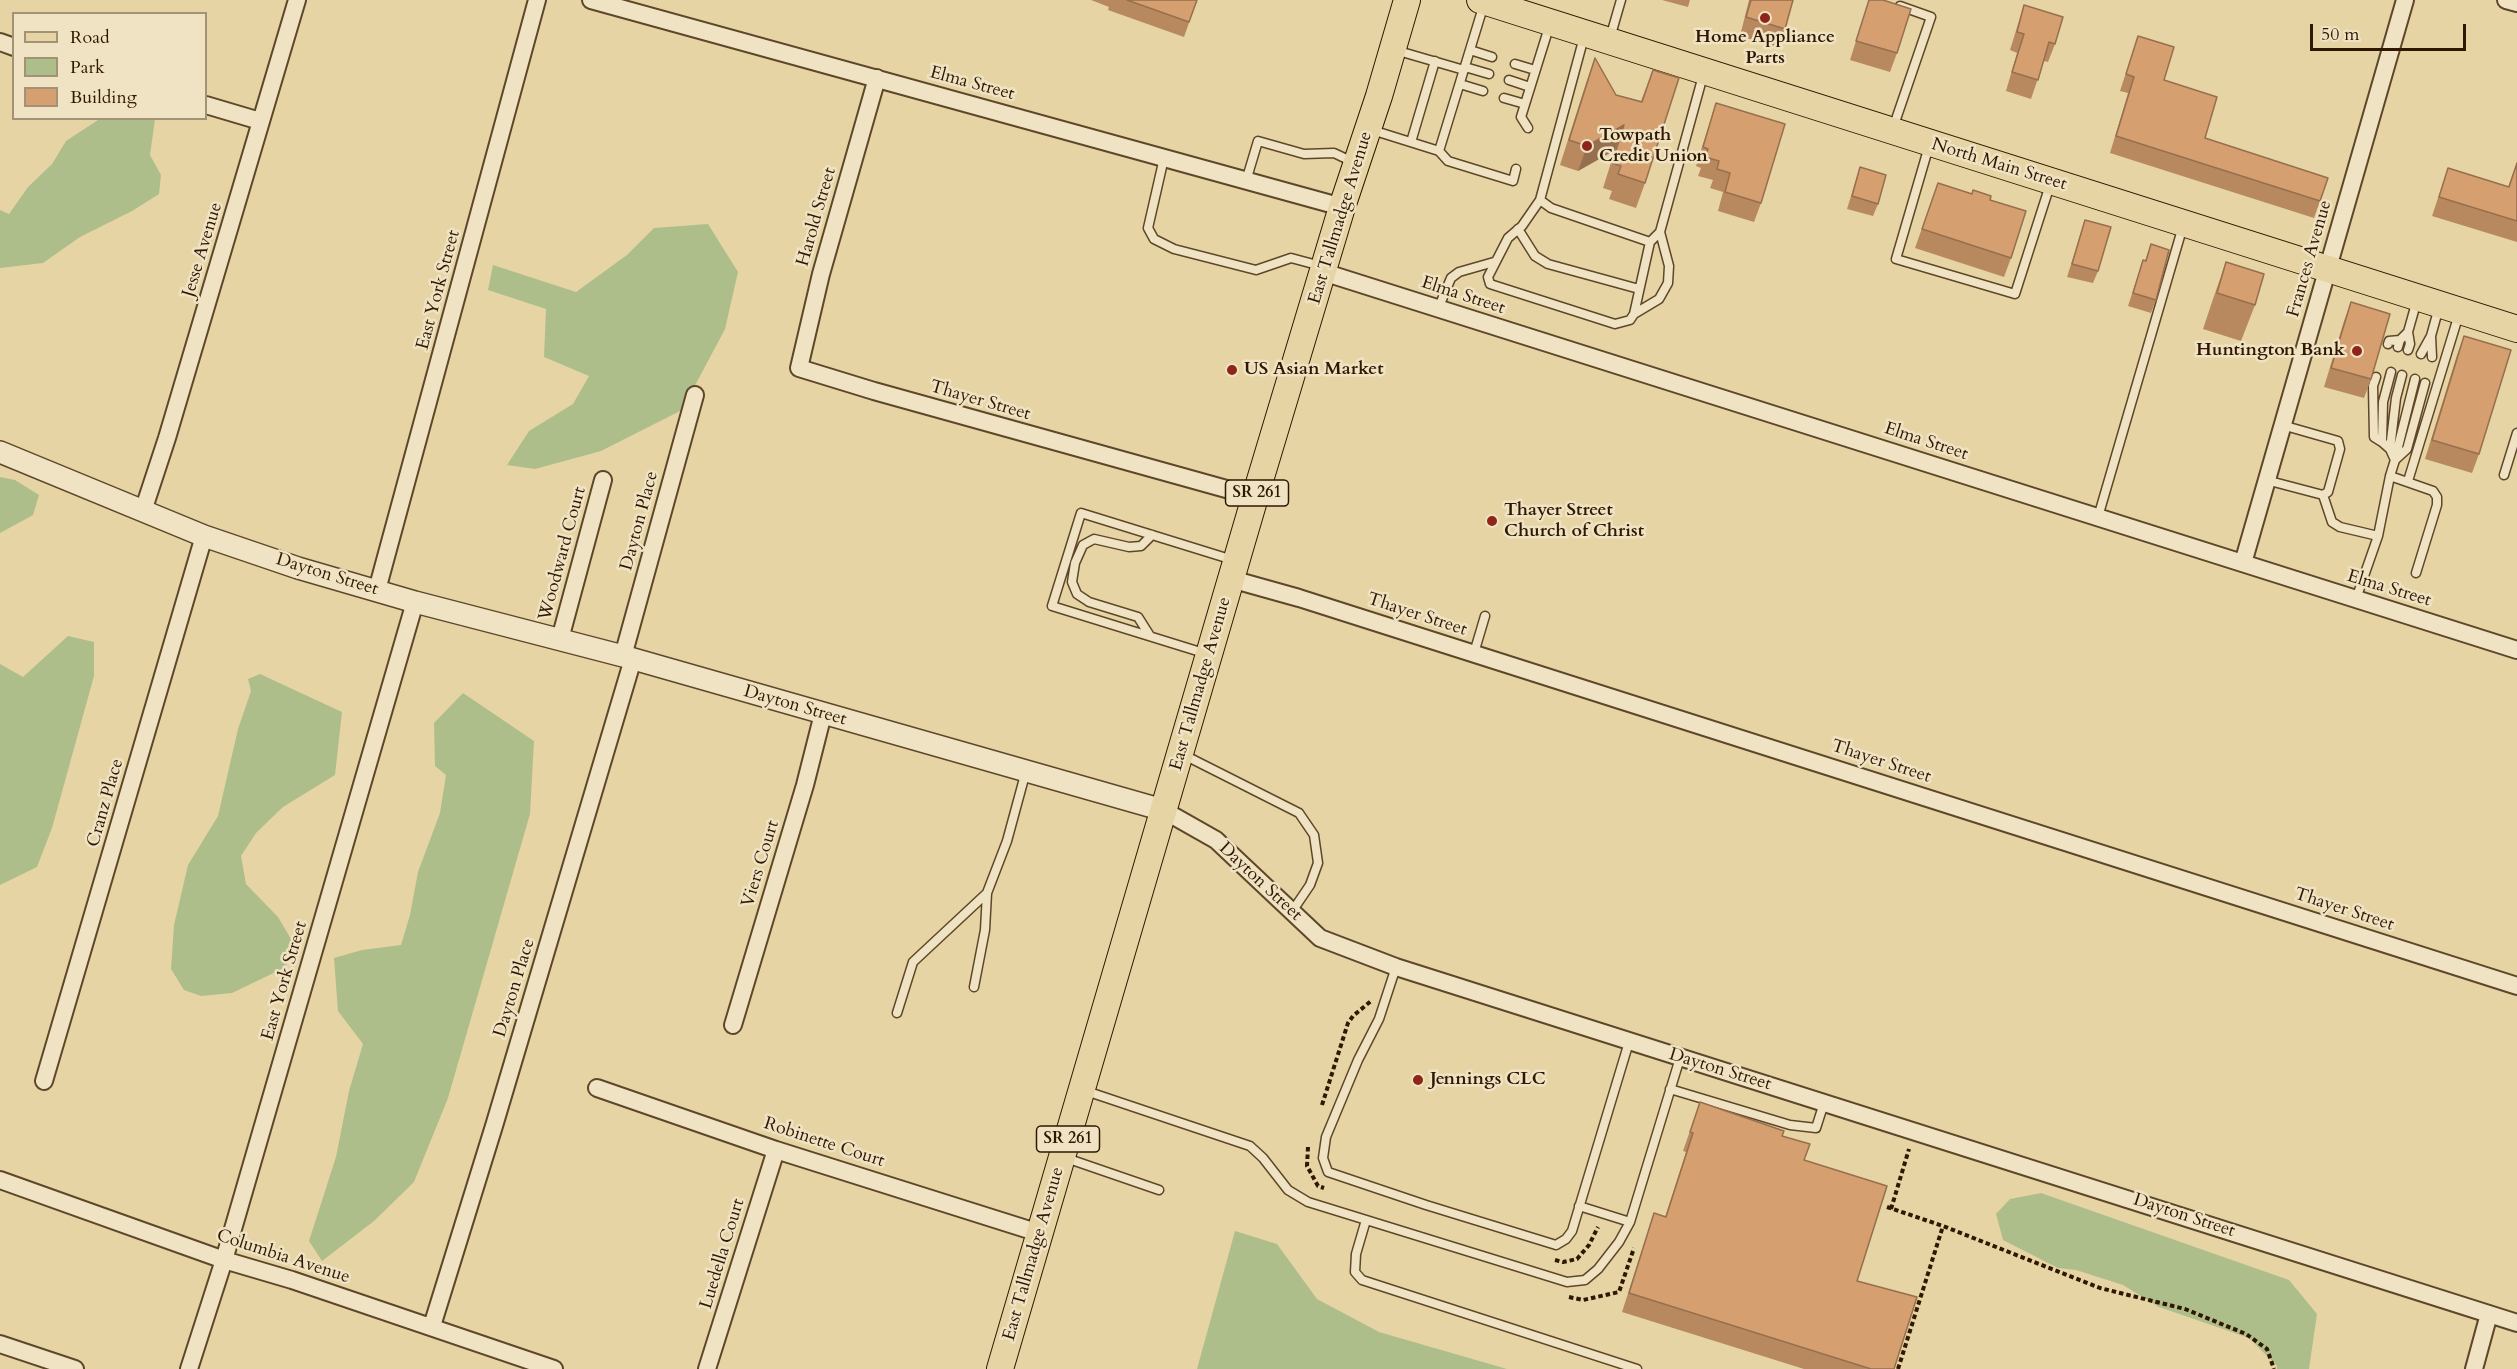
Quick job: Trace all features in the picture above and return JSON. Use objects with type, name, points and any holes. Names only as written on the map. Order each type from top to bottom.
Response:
[{"type":"main road","name":"East Tallmadge Avenue","points":[[1000,1369],[1255,497],[1407,0]]},
{"type":"main road","name":"North Main Street","points":[[1496,3],[1704,72],[2517,329]]},
{"type":"street","name":"Jesse Avenue","points":[[143,511],[170,428],[297,0]]},
{"type":"street","name":"East York Street","points":[[377,590],[537,0]]},
{"type":"street","name":"Elma Street","points":[[591,0],[1342,207]]},
{"type":"street","name":"Frances Avenue","points":[[2243,563],[2405,0]]},
{"type":"street","points":[[2506,0],[2517,3]]},
{"type":"street","name":"Harold Street","points":[[799,368],[821,274],[877,78]]},
{"type":"street","points":[[207,105],[260,122]]},
{"type":"street","name":"Elma Street","points":[[1324,269],[1438,309],[2517,650]]},
{"type":"street","name":"Thayer Street","points":[[799,368],[1255,497]]},
{"type":"street","name":"Dayton Place","points":[[432,1326],[494,1126],[628,658],[695,396]]},
{"type":"street","name":"Dayton Street","points":[[0,452],[204,536],[298,568],[415,602],[628,658],[1163,810],[1216,840],[1320,938],[1396,967],[2517,1323]]},
{"type":"street","name":"Woodward Court","points":[[560,639],[603,480]]},
{"type":"street","name":"Cranz Place","points":[[44,1081],[204,536]]},
{"type":"street","name":"Thayer Street","points":[[1234,570],[1299,598],[2517,986]]},
{"type":"street","name":"East York Street","points":[[189,1369],[224,1260],[415,602]]},
{"type":"street","name":"Viers Court","points":[[732,1025],[805,785],[823,714]]},
{"type":"street","name":"Robinette Court","points":[[597,1088],[776,1150],[1039,1233]]},
{"type":"street","name":"Luedella Court","points":[[707,1369],[776,1150]]},
{"type":"street","name":"Columbia Avenue","points":[[0,1180],[224,1260],[432,1326],[554,1369]]},
{"type":"street","points":[[2474,1369],[2488,1314]]},
{"type":"street","points":[[0,1344],[75,1369]]},
{"type":"lane","points":[[1622,0],[1597,37],[1540,200],[1518,229],[1508,238],[1488,277],[1490,284],[1615,324],[1630,320],[1634,314],[1650,242],[1660,232],[1704,72]]},
{"type":"lane","points":[[1439,151],[1470,50],[1496,3]]},
{"type":"lane","points":[[1890,3],[1931,17],[1892,131]]},
{"type":"lane","points":[[1528,128],[1521,117],[1550,22]]},
{"type":"lane","points":[[1393,49],[1435,62],[1489,74]]},
{"type":"lane","points":[[1470,50],[1492,57]]},
{"type":"lane","points":[[1411,142],[1435,62]]},
{"type":"lane","points":[[1515,64],[1535,70]]},
{"type":"lane","points":[[1509,80],[1530,87]]},
{"type":"lane","points":[[1460,84],[1483,91]]},
{"type":"lane","points":[[1504,98],[1525,104]]},
{"type":"lane","points":[[1368,129],[1439,151],[1448,161],[1513,181],[1516,169]]},
{"type":"lane","points":[[1246,181],[1258,141],[1304,154],[1334,153],[1357,164]]},
{"type":"lane","points":[[1930,143],[1896,259],[2015,294],[2051,181]]},
{"type":"lane","points":[[1164,158],[1148,228],[1154,239],[1174,249],[1256,270],[1291,258],[1324,269]]},
{"type":"lane","points":[[1540,200],[1551,208],[1650,242]]},
{"type":"lane","points":[[2097,517],[2184,223]]},
{"type":"lane","points":[[1518,229],[1534,256],[1548,264],[1639,289]]},
{"type":"lane","points":[[1634,314],[1659,299],[1668,283],[1669,266],[1660,232]]},
{"type":"lane","points":[[1438,309],[1450,278],[1459,272],[1494,262]]},
{"type":"lane","points":[[2388,344],[2389,341],[2399,343],[2439,304]]},
{"type":"lane","points":[[2421,354],[2430,336],[2439,304]]},
{"type":"lane","points":[[2408,482],[2439,304]]},
{"type":"lane","points":[[2408,332],[2410,344],[2408,350]]},
{"type":"lane","points":[[2430,336],[2432,357]]},
{"type":"lane","points":[[2382,442],[2383,402],[2391,372]]},
{"type":"lane","points":[[2390,449],[2396,398],[2402,375]]},
{"type":"lane","points":[[2376,376],[2373,386],[2374,437],[2390,449],[2395,460]]},
{"type":"lane","points":[[2356,599],[2378,536],[2390,476],[2415,379]]},
{"type":"lane","points":[[2395,460],[2407,449],[2425,382]]},
{"type":"lane","points":[[2282,425],[2338,441],[2340,448],[2328,492],[2324,495]]},
{"type":"lane","points":[[2504,475],[2517,433]]},
{"type":"lane","points":[[2390,476],[2433,491],[2437,498],[2416,573]]},
{"type":"lane","points":[[2266,480],[2324,495]]},
{"type":"lane","points":[[2324,495],[2332,522],[2340,527],[2378,536]]},
{"type":"lane","points":[[1210,654],[1052,606],[1081,513],[1152,535],[1234,570]]},
{"type":"lane","points":[[1150,636],[1138,617],[1089,603],[1077,594],[1072,582],[1075,562],[1083,545],[1094,539],[1129,547],[1141,546],[1152,535]]},
{"type":"lane","points":[[1473,653],[1485,616]]},
{"type":"lane","points":[[1181,754],[1299,813],[1314,836],[1318,863],[1310,885],[1292,913]]},
{"type":"lane","points":[[974,987],[986,930],[987,893],[1007,841],[1026,771]]},
{"type":"lane","points":[[897,1013],[913,962],[987,893]]},
{"type":"lane","points":[[1396,967],[1380,1019],[1358,1060],[1326,1137],[1323,1158],[1328,1172],[1556,1245],[1566,1239],[1572,1231],[1629,1041]]},
{"type":"lane","points":[[1082,1090],[1250,1146],[1296,1197],[1568,1282],[1585,1280],[1599,1269],[1619,1242],[1630,1222],[1680,1058]]},
{"type":"lane","points":[[1670,1089],[1790,1125],[1816,1128],[1824,1103]]},
{"type":"lane","points":[[1062,1157],[1159,1190]]},
{"type":"lane","points":[[1579,1206],[1630,1222]]},
{"type":"lane","points":[[1368,1221],[1356,1254],[1355,1272],[1362,1280],[1637,1369]]},
{"type":"path","points":[[1908,1154],[1889,1208],[1943,1226],[2100,1288],[2185,1309],[2246,1334],[2267,1349],[2274,1369]]},
{"type":"path","points":[[1898,1369],[1943,1226]]},
{"type":"green space","points":[[98,120],[155,120],[150,155],[161,175],[159,194],[132,211],[80,237],[43,263],[0,268],[0,210],[9,214],[28,187],[52,164],[66,141]]},
{"type":"green space","points":[[708,224],[738,272],[725,329],[682,410],[601,451],[535,469],[507,465],[529,431],[573,404],[589,376],[544,357],[546,309],[488,290],[493,265],[576,292],[627,255],[654,228]]},
{"type":"green space","points":[[0,477],[15,480],[39,495],[33,515],[0,533]]},
{"type":"green space","points":[[68,636],[94,642],[94,676],[52,828],[37,867],[0,885],[0,664],[23,677]]},
{"type":"green space","points":[[260,674],[342,712],[335,775],[283,807],[256,833],[241,856],[246,884],[278,917],[291,939],[286,967],[232,993],[201,996],[184,990],[171,969],[174,925],[188,865],[218,816],[238,729],[251,691],[248,679]]},
{"type":"green space","points":[[463,693],[534,741],[530,814],[448,1098],[414,1182],[374,1221],[322,1261],[309,1241],[336,1157],[349,1091],[363,1044],[338,1011],[334,958],[362,950],[401,945],[410,915],[418,872],[440,813],[446,775],[435,766],[434,723]]},
{"type":"green space","points":[[2041,1193],[2289,1280],[2317,1314],[2309,1369],[2277,1369],[2277,1366],[2249,1338],[2159,1307],[2123,1285],[2076,1270],[2058,1268],[2003,1240],[1996,1214],[2010,1199]]},
{"type":"green space","points":[[1235,1231],[1277,1244],[1317,1299],[1379,1332],[1507,1369],[1197,1369]]},
{"type":"building","points":[[1127,0],[1197,0],[1189,22]]},
{"type":"building","points":[[1751,0],[1793,0],[1785,29],[1746,17]]},
{"type":"building","points":[[1869,0],[1883,0],[1911,9],[1897,53],[1856,41]]},
{"type":"building","points":[[2024,5],[2063,17],[2055,44],[2049,42],[2038,80],[2012,72],[2024,34],[2017,32]]},
{"type":"building","points":[[2138,36],[2174,47],[2164,80],[2217,97],[2205,138],[2328,178],[2320,201],[2116,136],[2134,77],[2126,74]]},
{"type":"building","name":"Towpath Credit Union","points":[[1595,58],[1616,95],[1642,102],[1653,70],[1679,78],[1645,183],[1618,174],[1621,166],[1612,163],[1624,125],[1587,146],[1569,140]]},
{"type":"building","points":[[1716,103],[1785,124],[1761,203],[1725,192],[1730,173],[1717,169],[1719,161],[1705,157],[1708,149],[1703,147]]},
{"type":"building","points":[[2517,163],[2517,221],[2439,197],[2448,168],[2509,187]]},
{"type":"building","points":[[1860,167],[1886,175],[1878,204],[1852,196]]},
{"type":"building","points":[[1938,183],[1972,194],[1973,190],[1991,196],[1990,200],[2026,211],[2011,258],[1922,229]]},
{"type":"building","points":[[2085,220],[2111,227],[2098,271],[2072,264]]},
{"type":"building","points":[[2151,244],[2169,250],[2156,300],[2133,293],[2143,260],[2146,261]]},
{"type":"building","points":[[2226,262],[2264,274],[2255,305],[2217,293]]},
{"type":"building","name":"Huntington Bank","points":[[2351,302],[2390,314],[2371,379],[2331,368]]},
{"type":"building","points":[[2464,336],[2511,350],[2479,454],[2432,440]]},
{"type":"building","points":[[1700,1102],[1784,1131],[1782,1136],[1810,1144],[1804,1160],[1887,1186],[1857,1281],[1917,1297],[1894,1369],[1871,1369],[1629,1293],[1654,1213],[1666,1217],[1693,1133],[1690,1132]]},
{"type":"place","name":"Home Appliance Parts","points":[[1765,18]]},
{"type":"place","name":"Towpath Credit Union","points":[[1587,146]]},
{"type":"place","name":"Huntington Bank","points":[[2357,351]]},
{"type":"place","name":"US Asian Market","points":[[1232,370]]},
{"type":"place","name":"Thayer Street Church of Christ","points":[[1492,521]]},
{"type":"place","name":"Jennings CLC","points":[[1418,1080]]}]
